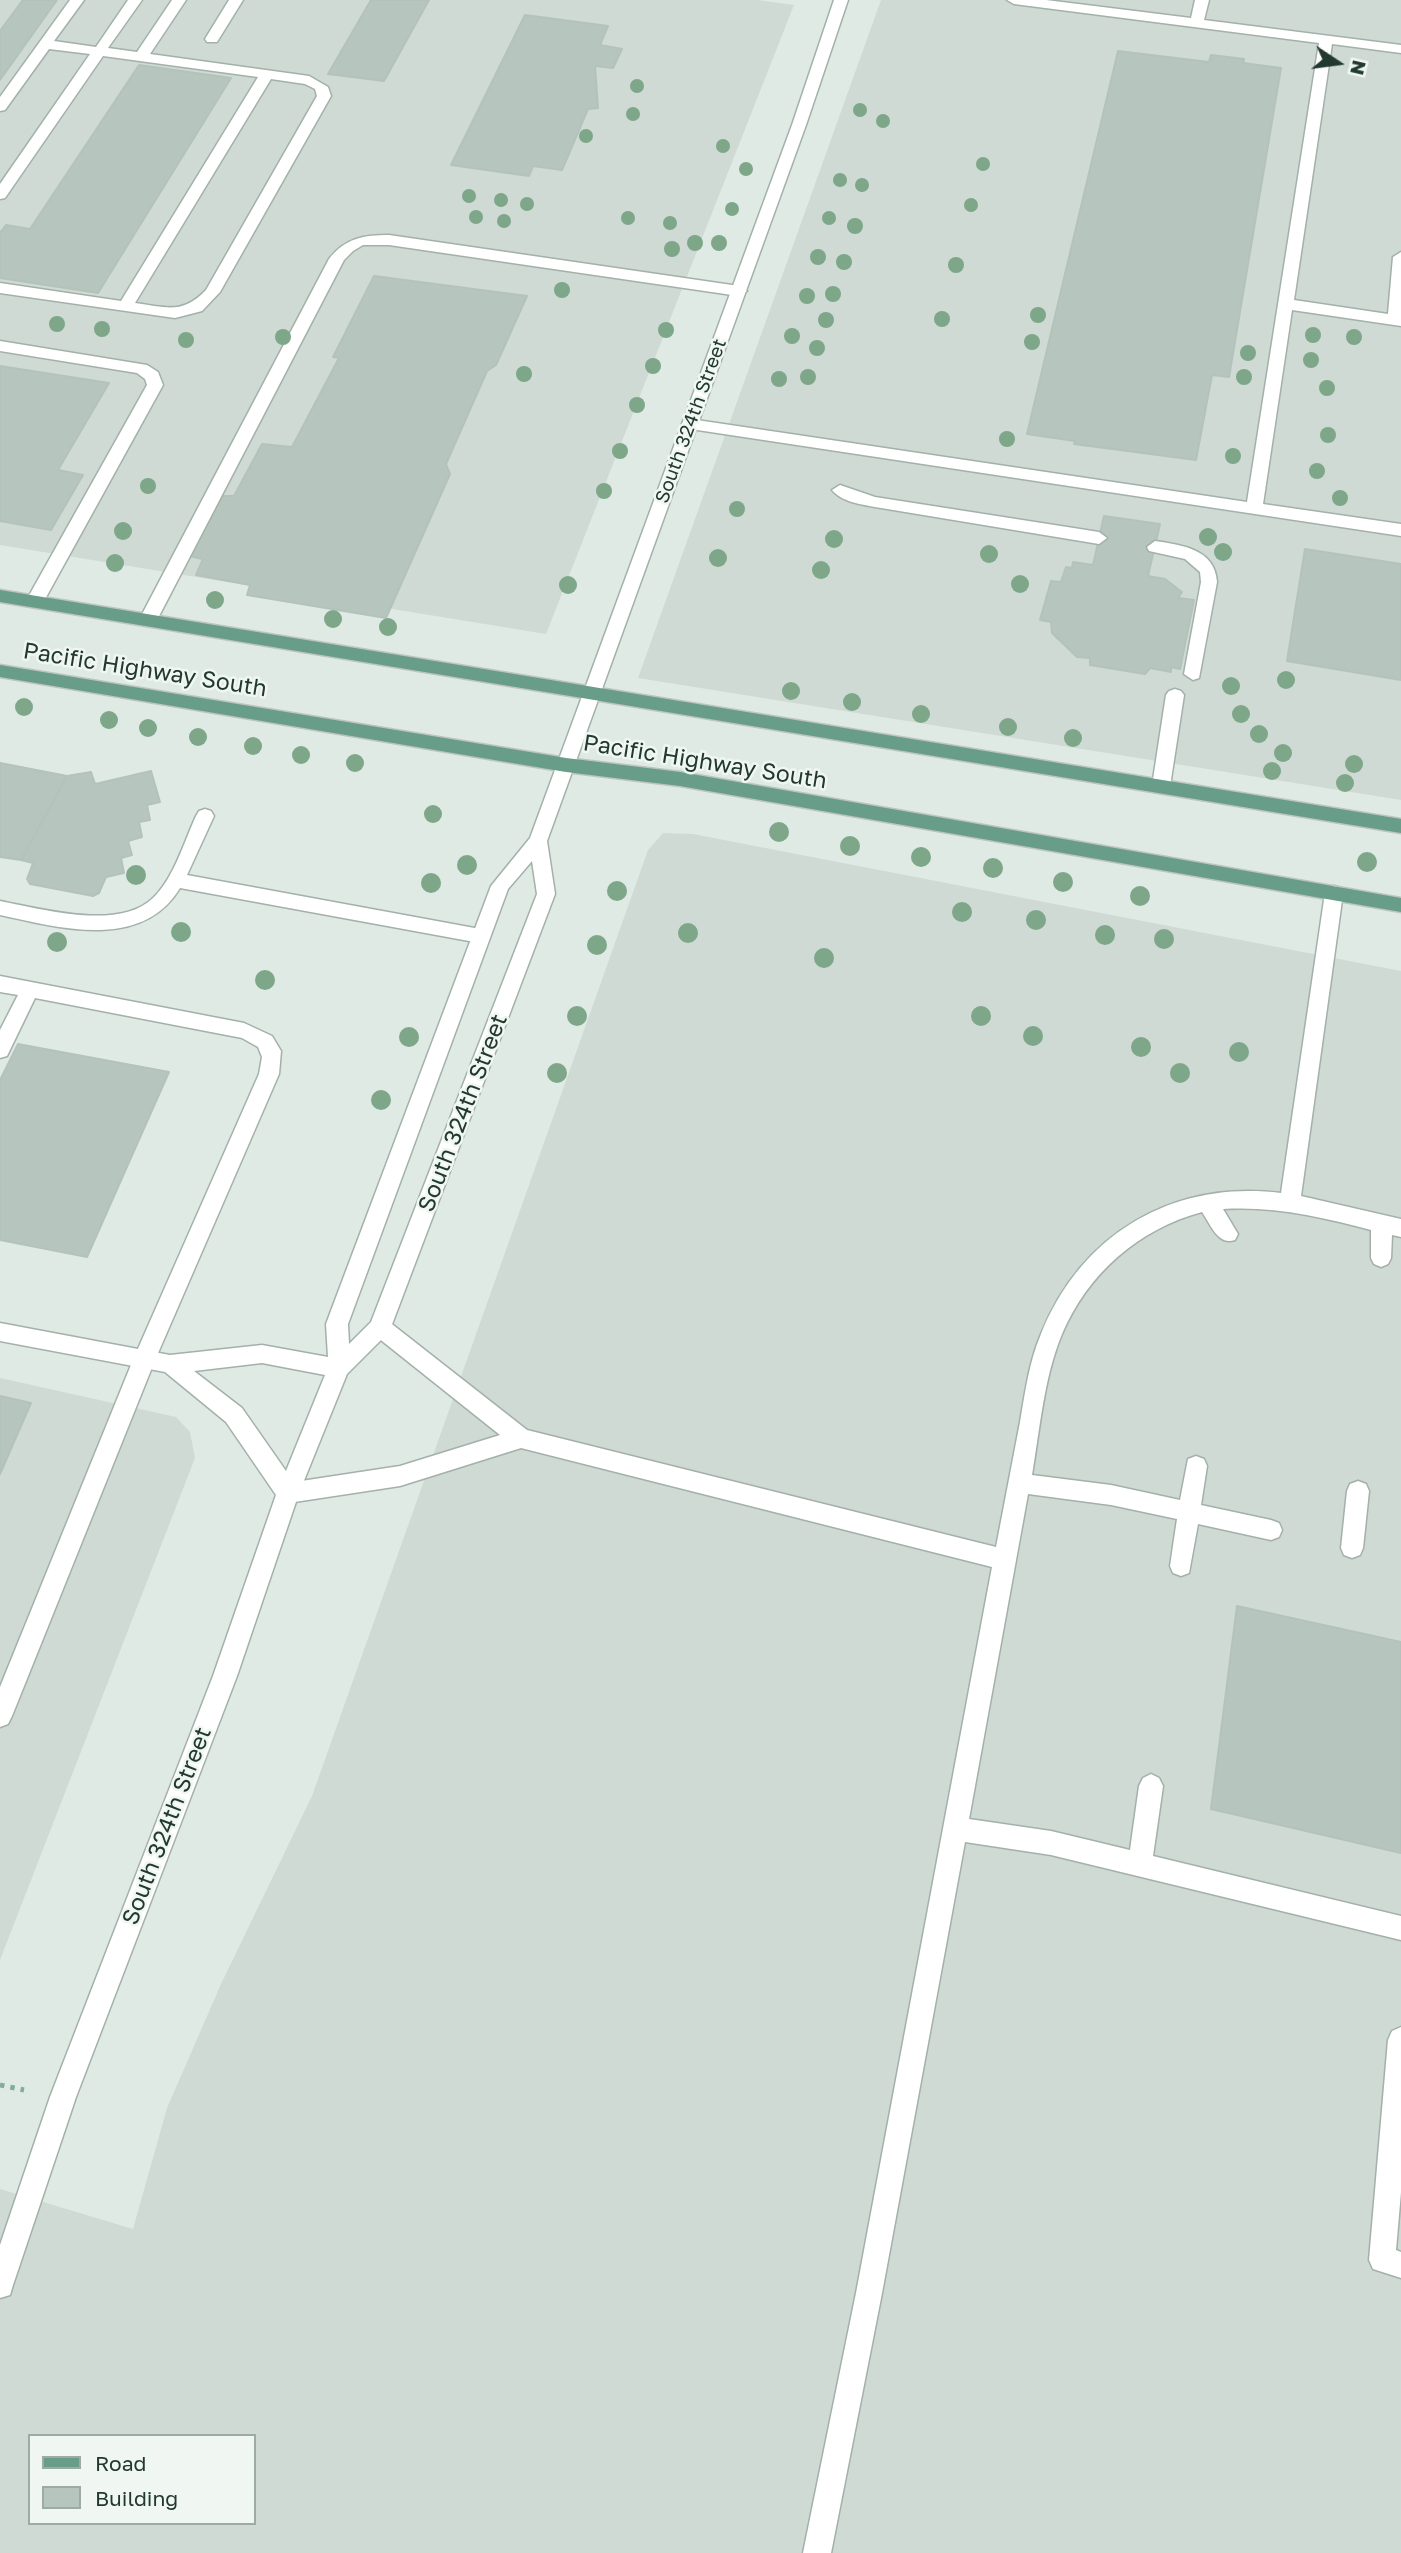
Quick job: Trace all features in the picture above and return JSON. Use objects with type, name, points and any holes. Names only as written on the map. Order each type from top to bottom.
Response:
[{"type":"main road","points":[[0,596],[1401,826]]},
{"type":"main road","name":"Pacific Highway South","points":[[0,671],[566,765],[680,779],[1401,905]]},
{"type":"street","points":[[0,107],[77,0]]},
{"type":"street","points":[[0,195],[135,0]]},
{"type":"street","points":[[141,57],[178,0]]},
{"type":"street","points":[[212,38],[236,0]]},
{"type":"street","name":"South 324th Street","points":[[339,1368],[337,1324],[500,886],[537,841],[566,765],[826,50],[841,0]]},
{"type":"street","points":[[1014,0],[1057,2],[1401,49]]},
{"type":"street","points":[[1197,23],[1202,0]]},
{"type":"street","points":[[1254,509],[1326,40]]},
{"type":"street","points":[[0,288],[181,313],[202,304],[212,292],[324,96],[321,87],[313,82],[45,44]]},
{"type":"street","points":[[125,307],[267,74]]},
{"type":"street","points":[[148,620],[337,259],[350,244],[365,239],[389,240],[738,291]]},
{"type":"street","points":[[1285,304],[1398,320],[1401,257]]},
{"type":"street","points":[[0,346],[141,369],[152,376],[155,385],[34,601]]},
{"type":"street","points":[[690,424],[1401,530]]},
{"type":"street","points":[[840,490],[866,500],[1099,538]]},
{"type":"street","points":[[1155,547],[1191,554],[1203,563],[1208,571],[1209,582],[1193,674]]},
{"type":"street","points":[[1161,786],[1175,695]]},
{"type":"street","points":[[0,908],[69,920],[105,922],[131,919],[160,903],[175,880],[205,816]]},
{"type":"street","name":"South 324th Street","points":[[0,2285],[67,2085],[225,1676],[288,1493],[339,1368],[380,1327],[546,894],[537,841]]},
{"type":"street","points":[[175,880],[480,936]]},
{"type":"street","points":[[1290,1204],[1335,893]]},
{"type":"street","points":[[0,985],[244,1031],[264,1040],[272,1052],[270,1074],[144,1360],[0,1716]]},
{"type":"street","points":[[0,1050],[30,990]]},
{"type":"street","points":[[817,2553],[1051,1332],[1074,1288],[1125,1238],[1154,1220],[1183,1207],[1247,1199],[1290,1204],[1392,1226],[1381,1258]]},
{"type":"street","points":[[1208,1202],[1228,1234]]},
{"type":"street","points":[[380,1327],[521,1438],[1006,1560]]},
{"type":"street","points":[[0,1332],[170,1364],[262,1354],[339,1368]]},
{"type":"street","points":[[170,1364],[234,1415],[288,1493],[400,1476],[521,1438]]},
{"type":"street","points":[[1181,1566],[1196,1466]]},
{"type":"street","points":[[1020,1483],[1111,1495],[1270,1530]]},
{"type":"street","points":[[1352,1548],[1358,1491]]},
{"type":"street","points":[[1140,1864],[1151,1786]]},
{"type":"street","points":[[955,1829],[1051,1843],[1401,1928]]},
{"type":"street","points":[[1401,2040],[1382,2260],[1401,2265]]},
{"type":"shaded area","points":[[0,0],[758,0],[794,5],[546,634],[0,545]]},
{"type":"shaded area","points":[[881,0],[1401,0],[1401,800],[638,678]]},
{"type":"shaded area","points":[[663,833],[693,834],[1401,971],[1401,2553],[0,2553],[0,2189],[133,2229],[167,2108],[221,1984],[312,1796],[648,850]]},
{"type":"shaded area","points":[[0,1378],[176,1417],[190,1432],[195,1458],[0,1960]]},
{"type":"building","points":[[23,0],[57,0],[0,80],[0,31]]},
{"type":"building","points":[[371,0],[429,0],[384,81],[328,74]]},
{"type":"building","points":[[525,15],[608,26],[600,45],[622,49],[613,68],[595,66],[598,108],[588,109],[562,170],[533,166],[529,176],[451,165]]},
{"type":"building","points":[[1118,51],[1209,62],[1211,55],[1281,68],[1229,377],[1212,375],[1196,460],[1074,444],[1075,441],[1027,434]]},
{"type":"building","points":[[139,65],[231,78],[98,293],[0,278],[0,233],[6,225],[30,229]]},
{"type":"building","points":[[374,276],[527,296],[496,365],[487,371],[446,464],[450,474],[386,618],[247,595],[250,585],[196,575],[203,559],[189,556],[219,496],[234,496],[262,444],[292,447],[339,358],[333,357]]},
{"type":"building","points":[[0,366],[109,383],[58,470],[83,475],[51,530],[0,521]]},
{"type":"building","points":[[1104,516],[1160,524],[1148,576],[1165,579],[1182,592],[1178,598],[1194,600],[1180,669],[1171,667],[1171,672],[1150,668],[1145,674],[1090,665],[1090,658],[1077,657],[1052,633],[1051,622],[1040,620],[1051,581],[1061,582],[1066,567],[1072,568],[1073,562],[1093,565]]},
{"type":"building","points":[[1305,549],[1401,564],[1401,680],[1287,661]]},
{"type":"building","points":[[0,763],[67,776],[21,860],[0,857]]},
{"type":"building","points":[[151,771],[160,802],[147,805],[150,820],[139,822],[142,837],[128,841],[132,855],[121,858],[124,873],[106,877],[99,893],[93,896],[30,884],[27,879],[33,863],[21,860],[67,776],[91,772],[95,784]]},
{"type":"building","points":[[18,1044],[169,1072],[87,1257],[0,1240],[0,1080]]},
{"type":"building","points":[[0,1396],[31,1403],[0,1474]]},
{"type":"building","points":[[1237,1606],[1401,1642],[1401,1853],[1211,1809]]}]
